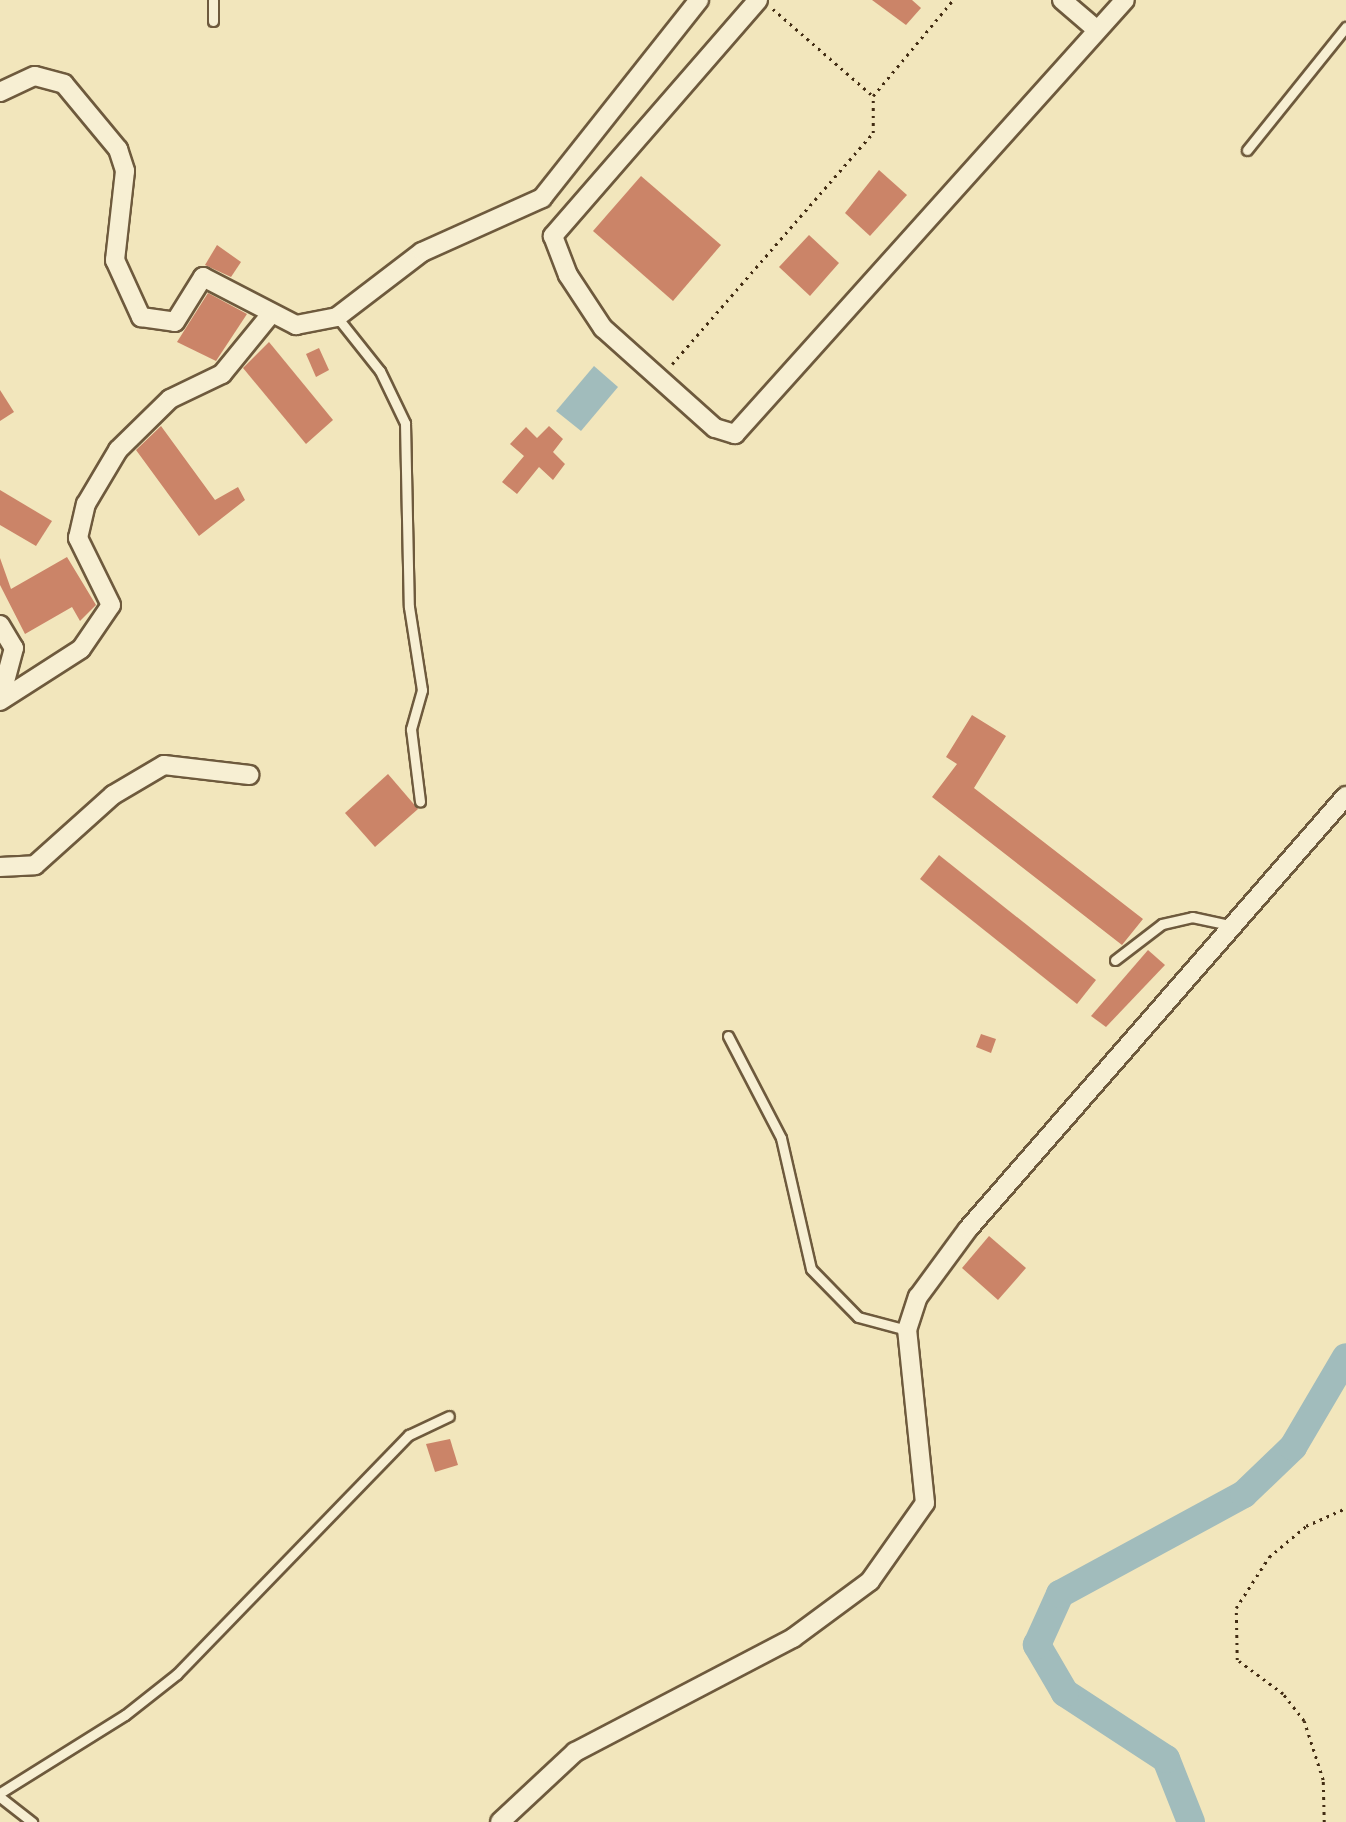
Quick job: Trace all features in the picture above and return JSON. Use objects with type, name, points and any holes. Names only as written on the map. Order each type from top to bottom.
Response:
[{"type":"street","points":[[0,92],[35,76],[64,84],[118,149],[125,171],[114,260],[141,317],[175,322],[203,277],[296,325],[338,317],[422,252],[542,198],[700,0]]},
{"type":"street","points":[[761,0],[553,236],[568,276],[603,328],[715,428],[740,432],[1125,0]]},
{"type":"street","points":[[1062,0],[1097,30]]},
{"type":"street","points":[[0,701],[81,649],[111,605],[78,538],[86,504],[118,450],[170,399],[222,374],[271,314]]},
{"type":"street","points":[[0,625],[14,648],[0,701]]},
{"type":"street","points":[[0,868],[34,866],[112,795],[164,765],[249,775]]},
{"type":"street","points":[[500,1822],[575,1752],[792,1638],[870,1581],[925,1502],[907,1330],[918,1297],[968,1230],[1346,796]]},
{"type":"lane","points":[[213,0],[213,21]]},
{"type":"lane","points":[[1247,150],[1346,27]]},
{"type":"lane","points":[[338,317],[380,371],[405,424],[409,607],[422,690],[411,729],[420,801]]},
{"type":"lane","points":[[1115,960],[1162,924],[1192,916],[1231,925]]},
{"type":"lane","points":[[728,1036],[781,1138],[812,1269],[858,1317],[907,1330]]},
{"type":"lane","points":[[32,1822],[0,1795],[125,1716],[177,1674],[409,1435],[449,1416]]},
{"type":"path","points":[[761,0],[874,96]]},
{"type":"path","points":[[657,380],[874,132],[874,96],[953,0]]},
{"type":"path","points":[[1324,1822],[1323,1780],[1304,1721],[1283,1694],[1238,1660],[1236,1608],[1269,1558],[1306,1526],[1346,1508]]},
{"type":"water","points":[[594,366],[618,387],[581,431],[556,411]]},
{"type":"building","points":[[872,0],[912,0],[921,8],[906,25]]},
{"type":"building","points":[[879,170],[907,195],[870,236],[845,213]]},
{"type":"building","points":[[641,176],[721,245],[673,301],[593,231]]},
{"type":"building","points":[[809,235],[839,263],[810,296],[779,267]]},
{"type":"building","points":[[217,245],[241,262],[231,277],[205,265]]},
{"type":"building","points":[[208,293],[247,314],[216,361],[177,342]]},
{"type":"building","points":[[269,342],[333,420],[306,444],[243,368]]},
{"type":"building","points":[[319,348],[329,370],[316,377],[306,354]]},
{"type":"building","points":[[0,390],[14,412],[0,421]]},
{"type":"building","points":[[161,426],[215,500],[238,487],[245,500],[199,536],[136,450]]},
{"type":"building","points":[[549,426],[563,439],[553,452],[565,464],[553,480],[539,467],[517,494],[502,482],[524,456],[510,444],[526,427],[537,438]]},
{"type":"building","points":[[0,490],[52,521],[36,546],[0,525]]},
{"type":"building","points":[[67,557],[96,605],[80,621],[72,607],[25,634],[0,585],[0,558],[11,589]]},
{"type":"building","points":[[972,715],[1006,736],[974,788],[1143,919],[1122,945],[932,797],[957,764],[946,757]]},
{"type":"building","points":[[388,774],[418,809],[375,847],[345,813]]},
{"type":"building","points":[[939,855],[1096,980],[1077,1004],[920,879]]},
{"type":"building","points":[[1148,950],[1165,965],[1106,1027],[1091,1016]]},
{"type":"building","points":[[981,1034],[996,1039],[991,1053],[976,1047]]},
{"type":"building","points":[[989,1236],[1026,1268],[998,1300],[962,1268]]},
{"type":"building","points":[[450,1439],[458,1465],[435,1472],[426,1444]]},
{"type":"waterway","points":[[1191,1822],[1166,1759],[1065,1693],[1037,1645],[1060,1594],[1244,1494],[1293,1447],[1346,1357]]}]
